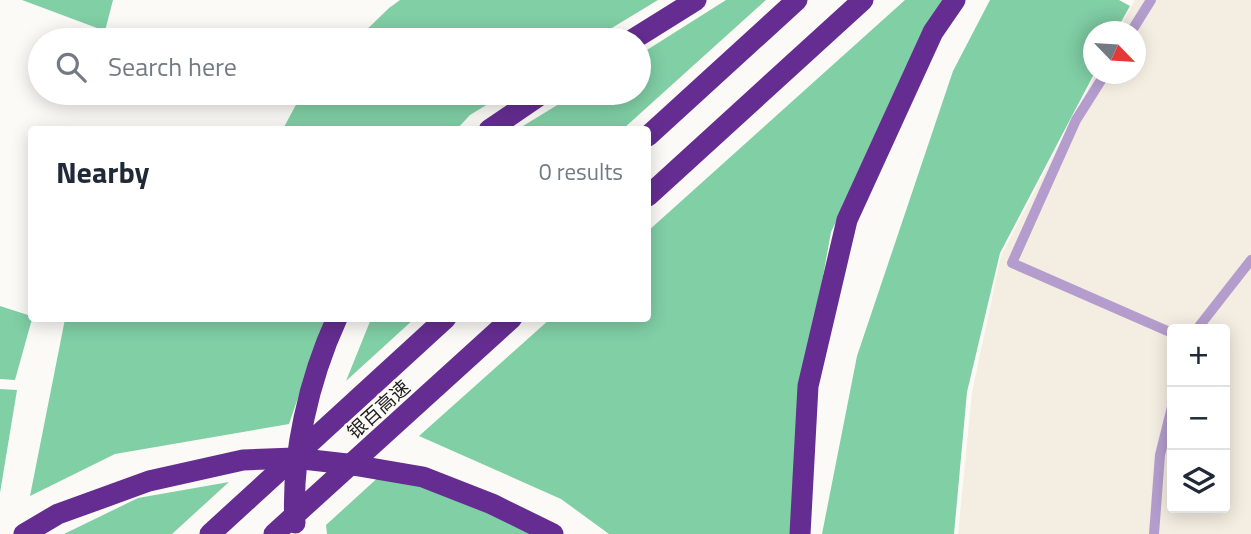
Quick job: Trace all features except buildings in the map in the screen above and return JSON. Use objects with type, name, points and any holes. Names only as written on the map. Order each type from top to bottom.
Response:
[{"type":"highway","points":[[651,28],[696,0]]},
{"type":"highway","points":[[651,133],[797,0]]},
{"type":"highway","points":[[651,193],[863,0]]},
{"type":"highway","points":[[800,534],[808,386],[847,220],[933,32],[955,0]]},
{"type":"highway","points":[[495,126],[525,105]]},
{"type":"highway","points":[[296,534],[294,503],[304,411],[335,322]]},
{"type":"highway","name":"银百高速","points":[[210,534],[442,322]]},
{"type":"highway","name":"银百高速","points":[[274,534],[508,322]]},
{"type":"highway","points":[[24,534],[58,514],[149,481],[243,460],[294,458],[423,477],[492,504],[553,534]]},
{"type":"lane","points":[[1138,21],[1150,0]]},
{"type":"lane","points":[[1099,84],[1076,120],[1012,263],[1167,330]]},
{"type":"lane","points":[[1201,324],[1251,260]]},
{"type":"lane","points":[[1154,534],[1160,455],[1167,428]]},
{"type":"shaded area","points":[[1135,0],[1251,0],[1251,534],[958,534],[972,392],[1001,256],[1091,84],[1146,84],[1146,21],[1123,21]]},
{"type":"green space","points":[[22,0],[113,0],[106,28],[97,28]]},
{"type":"green space","points":[[400,0],[658,0],[612,28],[368,28]]},
{"type":"green space","points":[[726,0],[766,0],[651,104],[651,47]]},
{"type":"green space","points":[[905,0],[946,0],[936,15],[831,232],[799,410],[793,534],[609,534],[561,499],[419,436],[547,322],[651,322],[651,228]]},
{"type":"green space","points":[[990,0],[1119,0],[1130,6],[1122,21],[1083,21],[1083,84],[1089,84],[1000,253],[967,392],[954,534],[822,534],[857,356],[953,71]]},
{"type":"green space","points":[[296,105],[486,105],[470,115],[460,126],[285,126]]},
{"type":"green space","points":[[557,105],[650,105],[626,126],[523,126]]},
{"type":"green space","points":[[0,306],[28,315],[28,322],[31,322],[15,380],[0,379]]},
{"type":"green space","points":[[64,322],[324,322],[289,424],[115,454],[30,496]]},
{"type":"green space","points":[[370,322],[411,322],[346,381]]},
{"type":"green space","points":[[0,389],[17,390],[0,493]]},
{"type":"green space","points":[[383,473],[501,516],[533,534],[327,534],[326,525]]},
{"type":"green space","points":[[229,482],[172,534],[64,534],[138,498]]}]
